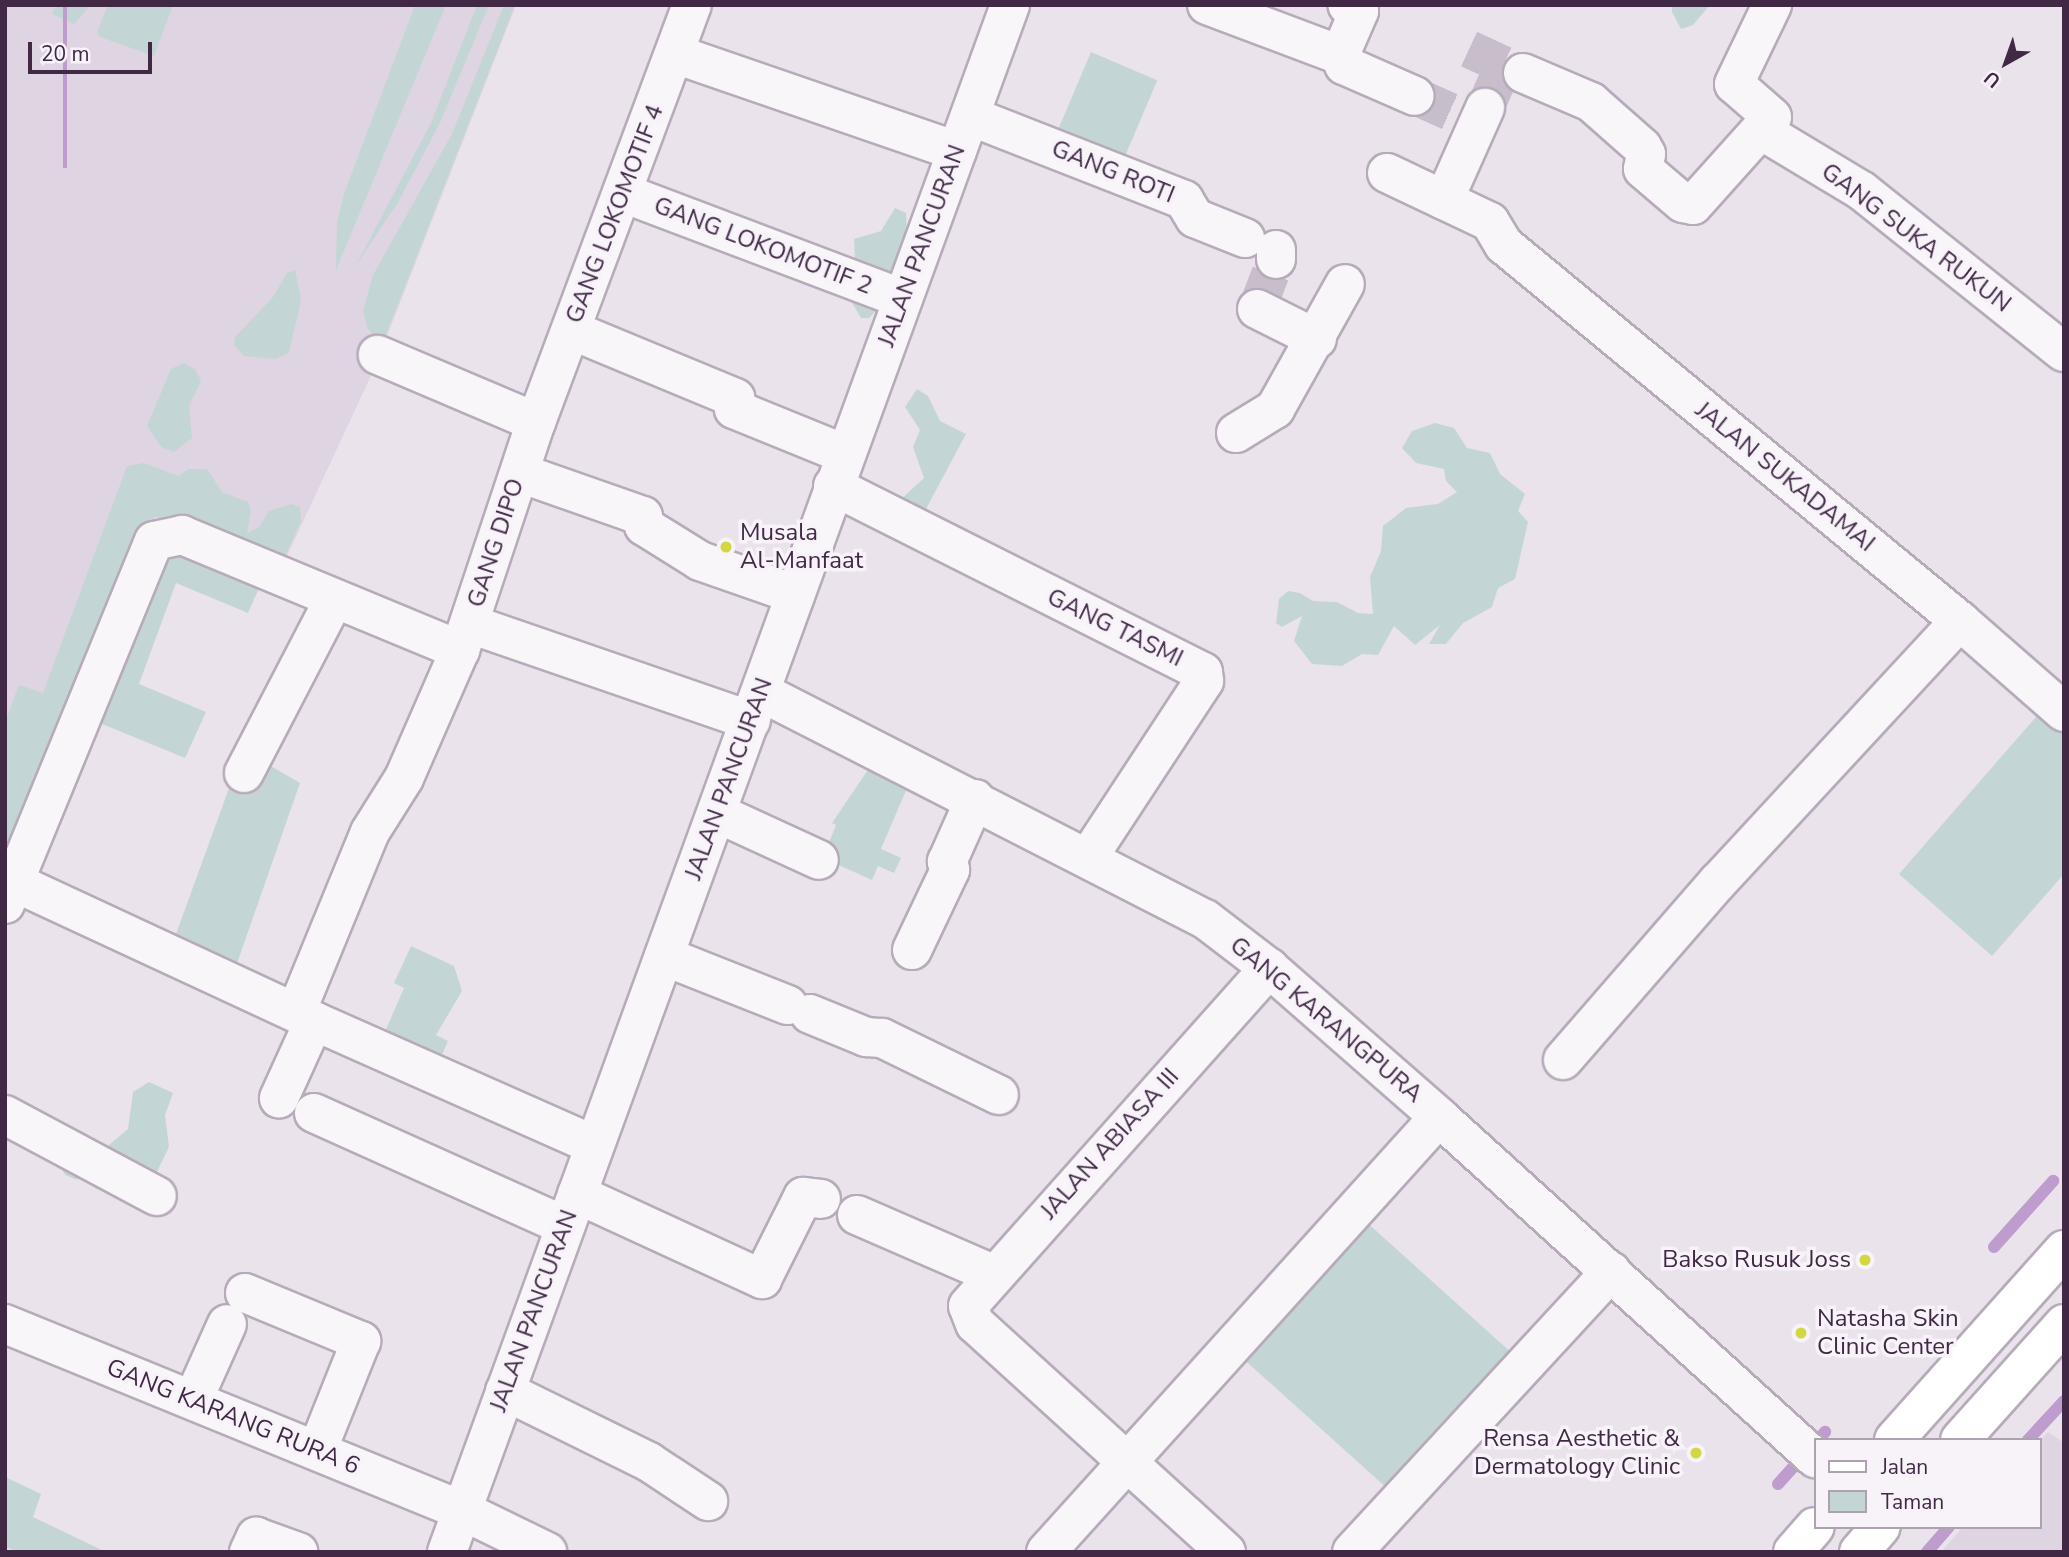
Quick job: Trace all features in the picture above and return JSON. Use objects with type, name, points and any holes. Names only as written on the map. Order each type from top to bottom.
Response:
[{"type":"main road","points":[[1896,1438],[2064,1250]]},
{"type":"main road","points":[[1962,1438],[2064,1324]]},
{"type":"main road","points":[[1793,1552],[1814,1528]]},
{"type":"main road","points":[[1859,1552],[1879,1529]]},
{"type":"street","name":"GANG LOKOMOTIF 4","points":[[536,422],[692,5]]},
{"type":"street","name":"JALAN PANCURAN","points":[[447,1552],[1010,5]]},
{"type":"street","points":[[1207,5],[1340,55],[1345,65],[1415,96]]},
{"type":"street","points":[[1340,55],[1359,10],[1347,5]]},
{"type":"street","points":[[1523,73],[1591,102],[1629,132],[1646,154],[1643,169],[1687,206],[1764,132],[1772,114],[1734,83],[1772,5]]},
{"type":"street","points":[[675,54],[957,151]]},
{"type":"street","name":"GANG ROTI","points":[[970,116],[1184,200],[1195,218],[1266,249]]},
{"type":"street","points":[[1444,200],[1479,118]]},
{"type":"street","name":"GANG SUKA RUKUN","points":[[1764,132],[1862,191],[2064,352]]},
{"type":"street","name":"JALAN SUKADAMAI","points":[[1387,173],[1490,222],[1504,245],[1960,621],[2064,712]]},
{"type":"street","name":"GANG LOKOMOTIF 2","points":[[623,193],[904,299]]},
{"type":"street","points":[[1236,433],[1275,409],[1317,339],[1345,284]]},
{"type":"street","points":[[1257,309],[1317,339]]},
{"type":"street","points":[[571,330],[735,398],[734,410],[839,470]]},
{"type":"street","points":[[378,355],[536,422]]},
{"type":"street","name":"GANG DIPO","points":[[536,422],[465,637],[756,707]]},
{"type":"street","name":"GANG TASMI","points":[[839,470],[1203,672],[1204,681],[1090,856]]},
{"type":"street","points":[[520,473],[643,516],[644,526],[700,561],[795,594]]},
{"type":"street","points":[[279,1098],[306,1015],[370,832],[404,778],[465,637],[333,601],[182,535],[154,541],[10,893],[306,1015],[594,1145]]},
{"type":"street","points":[[244,773],[333,601]]},
{"type":"street","points":[[1563,1060],[1718,882],[1960,621]]},
{"type":"street","name":"GANG KARANGPURA","points":[[756,707],[975,799],[1090,856],[1205,919],[1269,968],[1439,1116],[1809,1452]]},
{"type":"street","points":[[912,950],[950,870],[947,862],[975,799]]},
{"type":"street","points":[[718,813],[819,860]]},
{"type":"street","points":[[664,956],[866,1037],[882,1038],[999,1095]]},
{"type":"street","name":"JALAN ABIASA III","points":[[1128,1462],[975,1324],[969,1316],[969,1300],[1269,968]]},
{"type":"street","points":[[314,1113],[762,1279],[803,1197],[821,1199]]},
{"type":"street","points":[[5,1115],[157,1196]]},
{"type":"street","points":[[1046,1552],[1439,1116]]},
{"type":"street","points":[[857,1215],[993,1274]]},
{"type":"street","points":[[1352,1552],[1611,1271]]},
{"type":"street","points":[[193,1400],[236,1308],[360,1341],[317,1451]]},
{"type":"street","name":"GANG KARANG RURA 6","points":[[5,1324],[461,1510],[547,1552]]},
{"type":"street","points":[[505,1391],[649,1462],[708,1501]]},
{"type":"street","points":[[1128,1462],[1226,1552]]},
{"type":"street","points":[[248,1552],[256,1537],[298,1552]]},
{"type":"shaded area","points":[[5,5],[516,5],[375,367],[280,571],[155,518],[5,890]]},
{"type":"shaded area","points":[[63,5],[67,5],[67,168],[63,168]]},
{"type":"shaded area","points":[[2048,1432],[2064,1443],[2064,1552],[1941,1552],[1961,1529],[2041,1529],[2041,1440]]},
{"type":"green space","points":[[56,5],[91,5],[74,24],[52,14]]},
{"type":"green space","points":[[108,5],[173,5],[154,56],[100,37],[97,32]]},
{"type":"green space","points":[[415,5],[446,5],[336,270],[337,222],[344,194]]},
{"type":"green space","points":[[477,5],[489,5],[439,125],[397,204],[356,265],[431,123]]},
{"type":"green space","points":[[504,5],[515,5],[382,345],[368,329],[363,311],[373,275],[452,134]]},
{"type":"green space","points":[[1672,5],[1710,5],[1693,25],[1681,29],[1672,12]]},
{"type":"green space","points":[[1091,52],[1157,80],[1119,171],[1052,143]]},
{"type":"green space","points":[[895,208],[906,213],[907,236],[885,301],[869,318],[861,318],[845,291],[855,258],[854,239],[881,231]]},
{"type":"green space","points":[[295,270],[301,300],[289,353],[276,359],[244,356],[234,345],[235,337],[273,297],[287,273]]},
{"type":"green space","points":[[183,363],[195,369],[201,381],[189,406],[192,438],[174,452],[161,447],[147,426],[171,369]]},
{"type":"green space","points":[[917,389],[928,396],[940,421],[966,434],[919,522],[900,500],[924,478],[913,447],[920,430],[905,407]]},
{"type":"green space","points":[[1435,423],[1454,428],[1467,448],[1490,453],[1500,474],[1525,494],[1518,511],[1528,522],[1515,579],[1498,588],[1492,607],[1463,623],[1446,644],[1429,644],[1440,625],[1415,645],[1394,626],[1378,655],[1362,654],[1342,666],[1312,664],[1294,641],[1302,616],[1282,627],[1276,623],[1279,599],[1288,591],[1300,593],[1313,601],[1337,602],[1358,613],[1373,614],[1370,577],[1381,551],[1383,526],[1406,508],[1438,504],[1457,492],[1446,481],[1444,469],[1416,463],[1402,448],[1412,431]]},
{"type":"green space","points":[[144,463],[178,476],[189,469],[207,469],[222,492],[248,502],[251,511],[247,533],[259,527],[269,511],[291,504],[300,507],[301,521],[279,570],[155,516],[5,881],[5,722],[19,685],[43,693],[127,466]]},
{"type":"green space","points":[[169,544],[263,579],[248,613],[176,583],[139,684],[206,712],[185,758],[90,719]]},
{"type":"green space","points":[[2042,710],[2064,729],[2064,874],[1992,956],[1899,874]]},
{"type":"green space","points":[[878,755],[913,774],[881,849],[901,858],[894,873],[878,866],[872,880],[823,858],[836,825],[832,823]]},
{"type":"green space","points":[[269,765],[300,783],[235,969],[172,945],[232,780],[258,789]]},
{"type":"green space","points":[[411,946],[454,966],[462,991],[436,1035],[448,1041],[436,1069],[380,1043],[404,988],[394,983]]},
{"type":"green space","points":[[149,1082],[173,1093],[165,1115],[169,1147],[155,1176],[75,1179],[65,1175],[57,1159],[96,1156],[128,1129],[133,1092]]},
{"type":"green space","points":[[1363,1219],[1511,1352],[1388,1489],[1240,1356]]},
{"type":"green space","points":[[5,1477],[41,1494],[33,1517],[106,1552],[19,1552],[5,1547]]},
{"type":"waterway","points":[[1994,1247],[2053,1181]]},
{"type":"waterway","points":[[2030,1438],[2064,1401]]},
{"type":"waterway","points":[[1820,1438],[1825,1432]]},
{"type":"waterway","points":[[1778,1484],[1804,1455]]},
{"type":"waterway","points":[[1927,1552],[1947,1529]]},
{"type":"tunnel","points":[[1469,49],[1504,65],[1485,108]]},
{"type":"tunnel","points":[[1415,96],[1475,123]]},
{"type":"tunnel","points":[[1257,309],[1276,259]]},
{"type":"place","name":"Musala Al-Manfaat","points":[[726,547]]},
{"type":"place","name":"Bakso Rusuk Joss","points":[[1865,1260]]},
{"type":"place","name":"Natasha Skin Clinic Center","points":[[1801,1333]]},
{"type":"place","name":"Rensa Aesthetic & Dermatology Clinic","points":[[1696,1453]]}]
